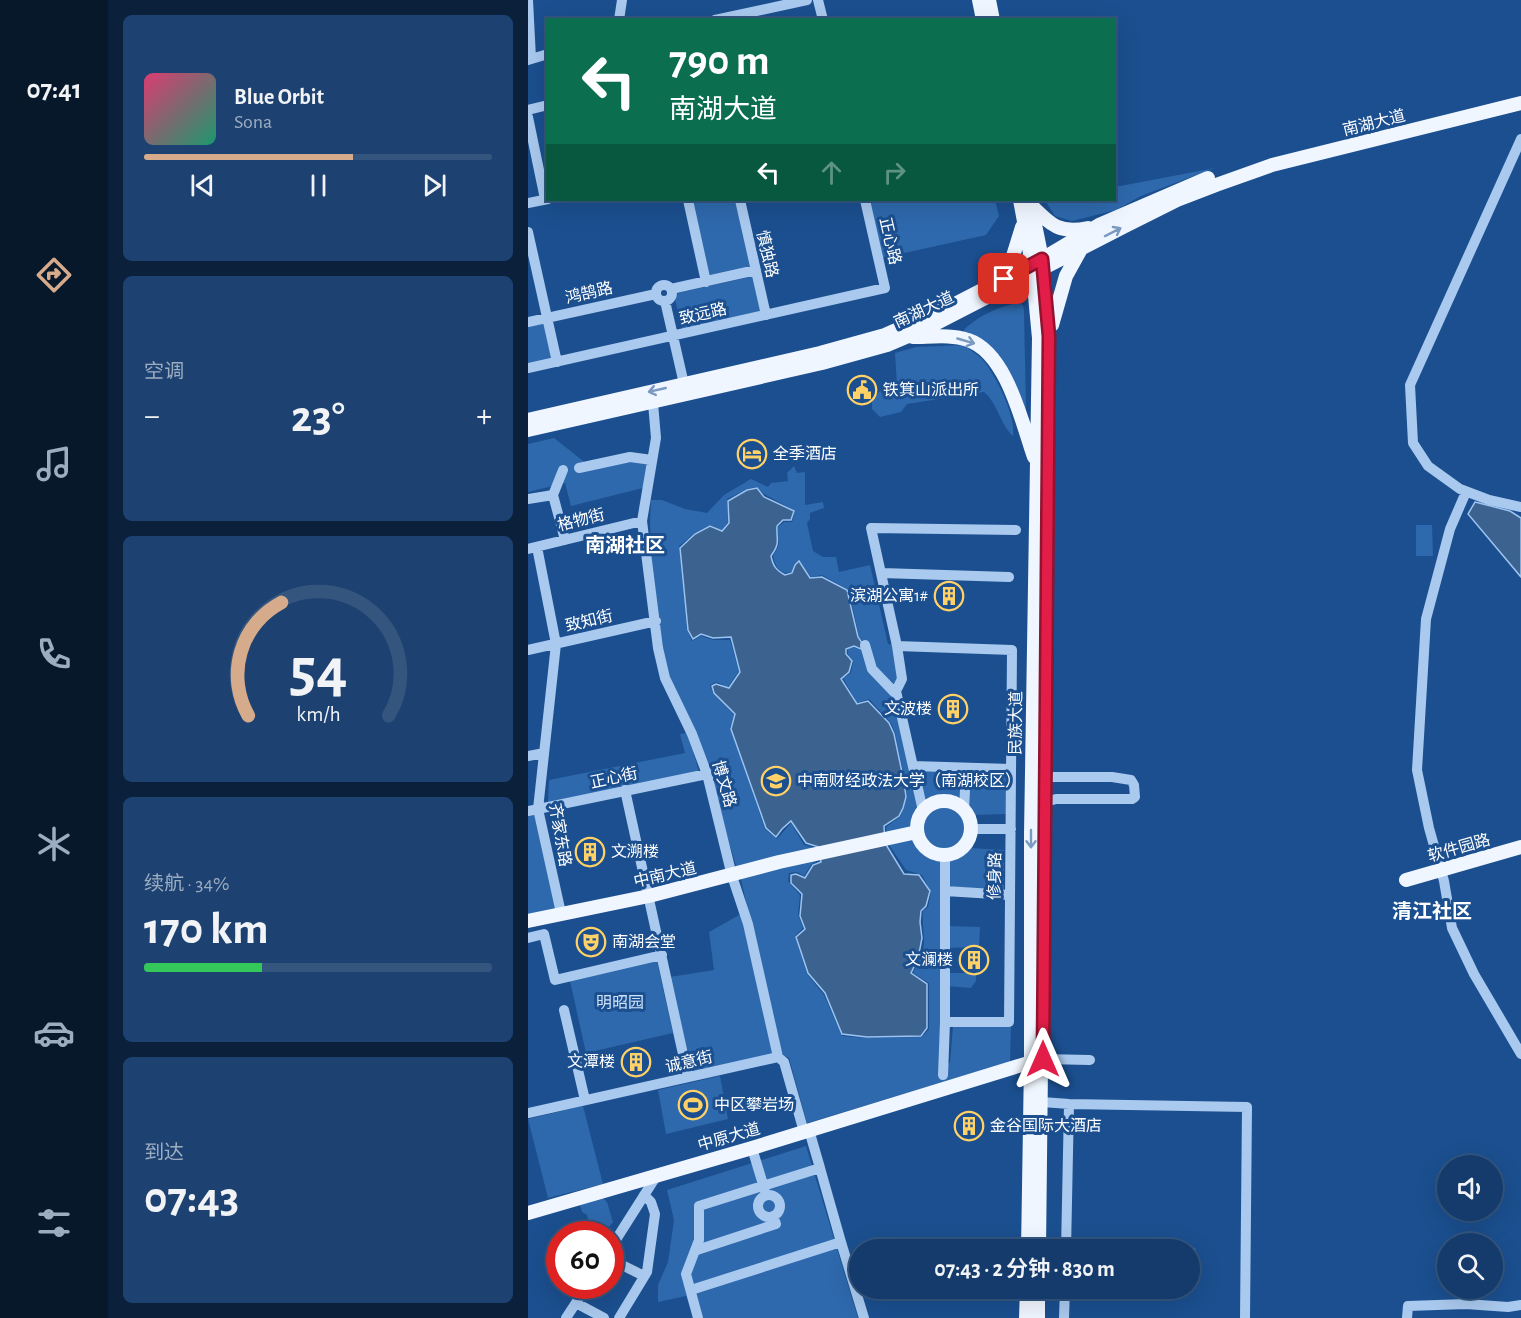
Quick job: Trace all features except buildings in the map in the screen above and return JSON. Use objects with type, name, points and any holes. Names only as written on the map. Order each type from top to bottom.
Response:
[{"type":"main road","points":[[979,0],[983,18]]},
{"type":"main road","points":[[989,0],[993,18]]},
{"type":"main road","name":"南湖大道","points":[[528,430],[653,403],[873,350],[908,337],[1038,267],[1099,225],[1188,185],[1281,155],[1521,95]]},
{"type":"main road","name":"南湖大道","points":[[528,420],[820,353],[885,335],[992,285],[1082,248],[1177,200],[1254,171],[1521,103]]},
{"type":"main road","points":[[1027,201],[1050,223],[1063,230],[1099,225]]},
{"type":"main road","name":"民族大道","points":[[1027,201],[1024,219],[1038,267],[1039,338],[1036,465],[1037,1060],[1029,1239]]},
{"type":"main road","name":"民族大道","points":[[1027,201],[1049,336],[1045,777],[1038,803]]},
{"type":"main road","points":[[992,285],[1013,256],[1021,236],[1024,219]]},
{"type":"main road","points":[[1049,336],[1066,276],[1082,248]]},
{"type":"main road","points":[[908,337],[960,338],[975,343],[989,353],[1006,381],[1036,465]]},
{"type":"main road","points":[[945,801],[957,805],[964,811],[971,829],[969,837],[964,846],[953,854],[945,855],[929,851],[920,842],[917,823],[923,811],[933,804],[945,801]]},
{"type":"main road","name":"中南大道","points":[[528,921],[649,896],[917,831]]},
{"type":"main road","name":"软件园路","points":[[1406,880],[1521,847]]},
{"type":"main road","name":"民族大道","points":[[1037,1060],[1042,1102],[1039,1239]]},
{"type":"main road","name":"中原大道","points":[[528,1213],[752,1148],[1037,1060]]},
{"type":"main road","points":[[1026,1318],[1027,1299]]},
{"type":"main road","points":[[1038,1299],[1038,1318]]},
{"type":"street","points":[[528,0],[529,59],[546,55]]},
{"type":"street","points":[[619,18],[622,0]]},
{"type":"street","points":[[724,18],[807,0]]},
{"type":"street","points":[[819,0],[823,18]]},
{"type":"street","points":[[528,110],[546,106]]},
{"type":"street","points":[[528,117],[546,199],[528,203]]},
{"type":"street","points":[[1521,139],[1410,385],[1413,443],[1428,466],[1466,492],[1521,507]]},
{"type":"street","points":[[688,201],[706,282]]},
{"type":"street","name":"慎独路","points":[[740,201],[766,315]]},
{"type":"street","name":"正心路","points":[[865,201],[885,288]]},
{"type":"street","points":[[528,232],[557,362]]},
{"type":"street","points":[[671,289],[671,298],[666,301],[658,299],[657,288],[662,285],[671,289],[756,270]]},
{"type":"street","name":"致远路","points":[[528,368],[885,288]]},
{"type":"street","name":"鸿鹄路","points":[[528,322],[656,294]]},
{"type":"street","points":[[666,301],[684,384]]},
{"type":"street","name":"博文路","points":[[653,403],[656,438],[642,521],[658,648],[665,678],[692,734],[707,774],[732,876],[748,924],[778,1057]]},
{"type":"street","points":[[579,468],[630,457],[652,460]]},
{"type":"street","points":[[564,470],[553,495],[565,540]]},
{"type":"street","points":[[1466,492],[1450,529],[1426,619],[1417,771],[1456,939],[1473,974],[1521,1054]]},
{"type":"street","points":[[528,499],[553,495]]},
{"type":"street","name":"格物街","points":[[532,548],[642,521]]},
{"type":"street","points":[[923,811],[896,691],[902,679],[897,646],[871,528],[1016,531]]},
{"type":"street","name":"齐家东路","points":[[532,548],[556,644],[544,753],[533,810],[561,914]]},
{"type":"street","points":[[881,573],[1010,577]]},
{"type":"street","name":"致知街","points":[[528,650],[656,621]]},
{"type":"street","points":[[865,645],[872,669],[894,692]]},
{"type":"street","name":"修身路","points":[[897,646],[1012,650],[1009,1022],[945,1022]]},
{"type":"street","points":[[528,756],[544,753]]},
{"type":"street","points":[[913,766],[1011,770]]},
{"type":"street","points":[[964,811],[966,768]]},
{"type":"street","name":"正心街","points":[[533,810],[707,774]]},
{"type":"street","points":[[1038,803],[1056,799],[1132,800],[1135,797],[1136,791],[1131,780],[1112,777],[1045,777]]},
{"type":"street","points":[[625,790],[688,1077]]},
{"type":"street","points":[[971,829],[1011,829]]},
{"type":"street","points":[[944,1074],[945,855]]},
{"type":"street","points":[[945,891],[1010,895]]},
{"type":"street","points":[[528,938],[544,934],[555,980],[662,955]]},
{"type":"street","points":[[564,1010],[585,1100]]},
{"type":"street","points":[[778,1057],[784,1062],[820,1168],[864,1318]]},
{"type":"street","name":"诚意街","points":[[528,1113],[778,1057]]},
{"type":"street","points":[[1037,1060],[1090,1060]]},
{"type":"street","points":[[1042,1102],[1247,1107],[1245,1318]]},
{"type":"street","points":[[1066,1239],[1069,1104]]},
{"type":"street","points":[[697,1250],[776,1224],[773,1216],[779,1210],[780,1203],[776,1197],[765,1190],[752,1148]]},
{"type":"street","points":[[698,1318],[686,1274],[697,1250],[701,1230],[699,1206],[765,1190],[820,1168]]},
{"type":"street","points":[[624,1227],[657,1175]]},
{"type":"street","points":[[619,1318],[647,1272],[655,1214],[651,1202],[644,1196]]},
{"type":"street","points":[[691,1290],[841,1242]]},
{"type":"street","points":[[624,1266],[644,1276]]},
{"type":"street","points":[[566,1318],[579,1299]]},
{"type":"street","points":[[1064,1318],[1065,1299]]},
{"type":"street","points":[[576,1303],[604,1318]]},
{"type":"street","points":[[1407,1318],[1408,1305],[1508,1307],[1521,1305]]},
{"type":"green space","points":[[1215,168],[1141,196],[1116,210],[1072,221],[1055,216],[1046,202],[1116,201],[1116,187]]},
{"type":"green space","points":[[737,201],[752,268],[709,277],[693,202]]},
{"type":"green space","points":[[868,201],[995,201],[999,216],[986,235],[882,258]]},
{"type":"green space","points":[[754,276],[762,313],[682,331],[675,299],[678,293]]},
{"type":"green space","points":[[1017,303],[1023,305],[1024,311],[1026,412],[1011,379],[964,333],[969,325],[996,309]]},
{"type":"green space","points":[[545,323],[553,359],[528,364],[528,327]]},
{"type":"green space","points":[[963,345],[982,359],[999,385],[1008,407],[1013,436],[1005,426],[993,402],[984,392],[907,404],[901,412],[880,417],[872,409],[872,399],[880,391],[897,385],[895,353],[916,347]]},
{"type":"green space","points":[[554,438],[592,468],[652,459],[643,488],[571,506],[565,483],[528,492],[528,444]]},
{"type":"green space","points":[[794,466],[797,473],[805,472],[805,505],[823,502],[824,508],[810,513],[807,523],[813,551],[823,557],[836,557],[839,572],[870,565],[888,644],[895,645],[900,677],[894,692],[920,808],[913,819],[913,827],[887,833],[886,827],[900,817],[907,797],[905,782],[891,723],[869,699],[857,703],[843,678],[851,673],[853,662],[848,649],[854,647],[861,650],[863,642],[859,637],[849,590],[822,575],[811,577],[799,560],[794,564],[792,572],[785,573],[778,568],[773,556],[778,544],[778,527],[784,522],[792,522],[795,511],[756,487],[747,489],[727,499],[728,522],[722,530],[710,525],[679,546],[687,630],[692,641],[701,636],[714,640],[730,640],[739,671],[728,687],[716,682],[710,685],[713,693],[734,715],[730,727],[765,829],[777,839],[791,823],[804,845],[815,848],[736,866],[708,770],[667,676],[652,575],[651,500],[662,500],[685,509],[707,513],[724,495],[751,479],[768,487],[771,483],[788,481],[787,473]]},
{"type":"green space","points":[[1416,525],[1432,525],[1433,556],[1416,556]]},
{"type":"green space","points":[[688,733],[699,772],[548,802],[549,780],[685,753],[680,734]]},
{"type":"green space","points":[[916,769],[964,770],[961,802],[943,797],[924,804]]},
{"type":"green space","points":[[969,771],[1008,772],[1006,814],[972,815],[967,807]]},
{"type":"green space","points":[[944,807],[959,813],[965,828],[959,843],[944,849],[929,843],[923,828],[929,813]]},
{"type":"green space","points":[[534,813],[556,908],[528,914],[528,814]]},
{"type":"green space","points":[[914,838],[924,853],[941,860],[940,1065],[950,1063],[953,1026],[1011,1026],[1010,1062],[807,1123],[789,1058],[780,1053],[740,875],[819,859],[811,865],[804,876],[797,872],[789,873],[788,881],[800,895],[798,914],[803,928],[795,936],[807,974],[824,995],[842,1036],[922,1037],[929,1029],[929,983],[913,973],[923,949],[923,911],[928,907],[931,892],[922,875],[906,870],[889,845]]},
{"type":"green space","points":[[969,848],[1004,850],[1004,890],[950,887],[950,859],[960,856]]},
{"type":"green space","points":[[741,914],[773,1055],[691,1074],[670,977],[714,970],[709,932]]},
{"type":"green space","points":[[948,926],[980,927],[979,947],[947,948]]},
{"type":"green space","name":"明昭园","points":[[655,953],[673,1033],[586,1053],[568,972]]},
{"type":"green space","points":[[947,973],[976,973],[976,981],[971,988],[946,986]]},
{"type":"green space","name":"中区攀岩场","points":[[720,1076],[728,1119],[666,1134],[658,1090]]},
{"type":"green space","points":[[583,1106],[603,1184],[548,1198],[528,1119]]},
{"type":"green space","points":[[806,1146],[849,1288],[849,1299],[852,1299],[858,1318],[694,1318],[686,1296],[658,1302],[658,1285],[668,1262],[674,1220],[667,1190]]},
{"type":"green space","points":[[602,1197],[607,1202],[613,1221],[589,1221],[580,1205]]},
{"type":"shaded area","points":[[757,488],[764,497],[794,511],[791,520],[783,520],[777,526],[777,544],[771,556],[777,569],[785,575],[792,573],[799,561],[810,578],[822,577],[847,590],[858,637],[862,643],[861,649],[854,646],[846,649],[846,654],[852,661],[849,672],[841,679],[857,704],[868,701],[889,723],[894,734],[906,797],[899,816],[884,826],[885,843],[904,874],[919,875],[930,891],[926,906],[921,911],[922,938],[918,959],[911,973],[927,984],[927,1028],[921,1036],[867,1037],[842,1034],[825,993],[808,973],[796,937],[805,929],[800,916],[802,894],[791,883],[791,875],[796,874],[805,878],[813,865],[821,862],[819,847],[806,843],[791,821],[776,837],[766,828],[731,729],[735,714],[714,693],[712,686],[716,684],[729,688],[740,672],[731,637],[713,638],[701,634],[693,639],[688,630],[680,548],[695,534],[710,526],[722,531],[729,523],[728,501],[747,490]]},
{"type":"shaded area","points":[[1475,502],[1510,511],[1521,518],[1521,577],[1468,514]]},
{"type":"place","name":"铁箕山派出所","points":[[862,390]]},
{"type":"place","name":"全季酒店","points":[[752,454]]},
{"type":"place","name":"滨湖公寓1#","points":[[949,596]]},
{"type":"place","name":"文波楼","points":[[953,709]]},
{"type":"place","name":"中南财经政法大学（南湖校区）","points":[[776,781]]},
{"type":"place","name":"文溯楼","points":[[590,852]]},
{"type":"place","name":"南湖会堂","points":[[591,942]]},
{"type":"place","name":"文澜楼","points":[[974,960]]},
{"type":"place","name":"文潭楼","points":[[636,1062]]},
{"type":"place","name":"中区攀岩场","points":[[693,1105]]},
{"type":"place","name":"金谷国际大酒店","points":[[969,1126]]},
{"type":"district","name":"南湖社区","points":[[625,546]]},
{"type":"district","name":"清江社区","points":[[1432,912]]},
{"type":"route","points":[[1004,279],[1042,259],[1049,336],[1043,1059]]}]
